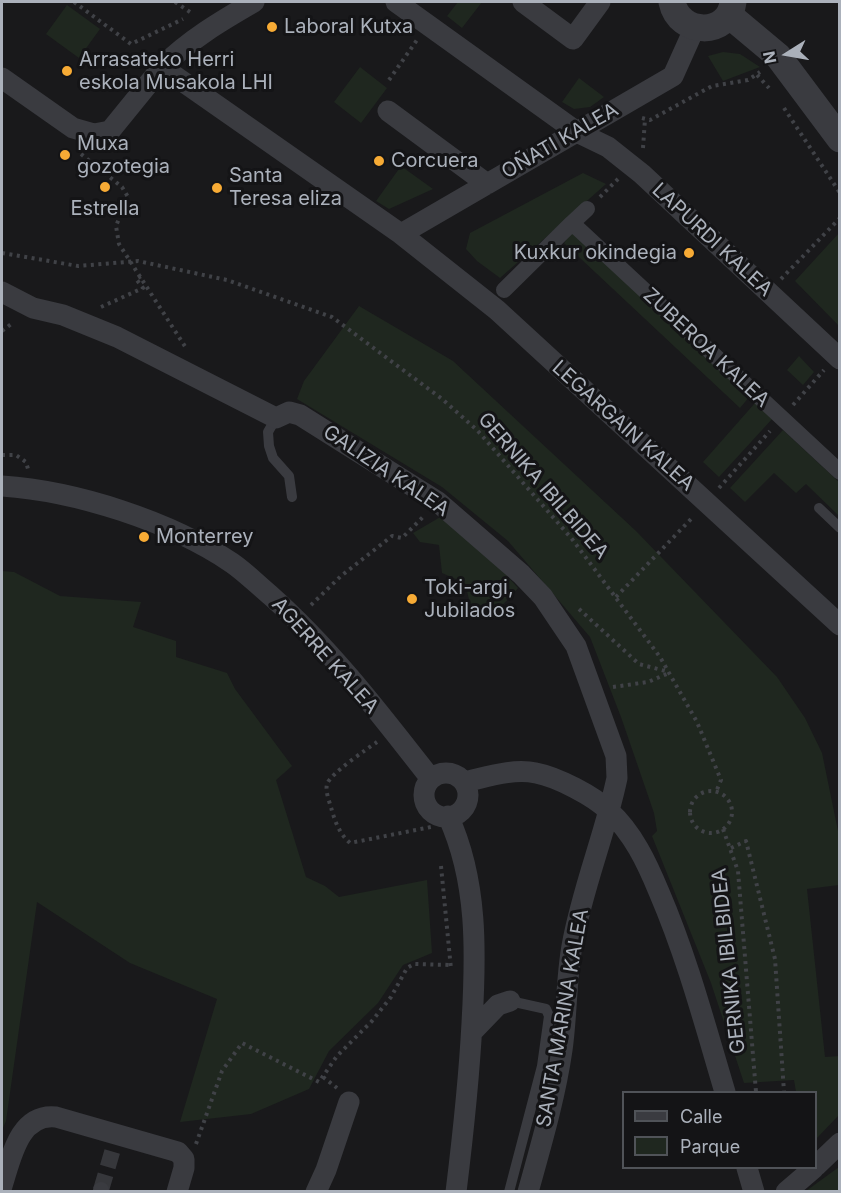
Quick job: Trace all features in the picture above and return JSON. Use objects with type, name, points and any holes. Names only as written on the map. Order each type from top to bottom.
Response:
[{"type":"street","points":[[2,78],[73,128],[94,134],[110,130],[162,67],[181,48],[254,2]]},
{"type":"street","name":"LAPURDI KALEA","points":[[396,2],[577,132],[636,160],[768,292],[840,359]]},
{"type":"street","points":[[523,2],[573,39],[600,2]]},
{"type":"street","points":[[672,2],[679,17],[686,24],[705,28],[714,26],[731,8],[778,56],[839,139]]},
{"type":"street","name":"OÑATI KALEA","points":[[401,234],[672,76],[696,27]]},
{"type":"street","name":"LEGARGAIN KALEA","points":[[162,67],[401,234],[497,310],[707,502],[836,613]]},
{"type":"street","points":[[387,111],[487,184]]},
{"type":"street","points":[[504,290],[587,209]]},
{"type":"street","name":"ZUBEROA KALEA","points":[[572,224],[840,472]]},
{"type":"street","name":"GALIZIA KALEA","points":[[2,292],[33,308],[63,315],[117,337],[276,418],[289,412],[300,415],[438,502],[521,574],[543,597],[576,646],[616,756],[616,778],[608,809]]},
{"type":"street","name":"AGERRE KALEA","points":[[2,486],[30,488],[91,502],[173,529],[232,563],[297,619],[329,654],[431,779]]},
{"type":"street","points":[[464,782],[508,773],[534,772],[553,778],[608,809],[637,846],[672,922],[725,1091]]},
{"type":"street","points":[[444,773],[452,773],[464,782],[468,794],[467,801],[460,812],[448,816],[433,812],[425,800],[427,785],[431,779],[444,773]]},
{"type":"street","name":"SANTA MARINA KALEA","points":[[528,1191],[555,1094],[567,1009],[567,976],[572,944],[608,809]]},
{"type":"street","points":[[448,816],[459,840],[470,885],[475,969],[470,1076],[456,1191]]},
{"type":"street","points":[[475,969],[489,986],[510,1001]]},
{"type":"street","points":[[472,1032],[498,1005],[510,1001]]},
{"type":"street","points":[[316,1191],[326,1170],[349,1102]]},
{"type":"street","points":[[2,1186],[19,1136],[32,1122],[45,1116],[56,1117],[115,1141],[178,1152],[184,1159],[184,1168],[177,1191]]},
{"type":"street","points":[[817,1165],[840,1143]]},
{"type":"street","points":[[748,1169],[754,1191]]},
{"type":"street","points":[[786,1191],[813,1169]]},
{"type":"lane","points":[[276,418],[268,432],[269,446],[273,458],[289,476],[292,497]]},
{"type":"lane","points":[[819,507],[840,528]]},
{"type":"lane","points":[[509,1191],[542,1066],[549,1016],[546,1009],[510,1001]]},
{"type":"path","points":[[74,2],[131,44],[201,10]]},
{"type":"path","points":[[175,2],[193,15]]},
{"type":"path","points":[[389,80],[428,25]]},
{"type":"path","points":[[638,117],[650,120],[712,86],[748,80],[778,56]]},
{"type":"path","points":[[757,75],[775,94]]},
{"type":"path","points":[[781,104],[840,193]]},
{"type":"path","points":[[587,209],[636,160],[645,119]]},
{"type":"path","points":[[73,128],[64,140],[122,187],[128,197],[116,226],[119,244],[189,353]]},
{"type":"path","points":[[768,292],[840,218]]},
{"type":"path","name":"GERNIKA IBILBIDEA","points":[[2,254],[78,266],[138,261],[227,280],[332,317],[442,399],[477,430],[572,539],[660,657],[697,722],[722,780],[716,792]]},
{"type":"path","points":[[99,309],[143,288],[136,279],[141,276]]},
{"type":"path","points":[[721,486],[815,380]]},
{"type":"path","points":[[2,454],[16,455],[26,462],[28,470]]},
{"type":"path","points":[[297,619],[340,576],[392,536],[402,538],[438,502]]},
{"type":"path","points":[[616,597],[707,502]]},
{"type":"path","points":[[578,609],[639,664],[670,673]]},
{"type":"path","points":[[595,693],[618,686],[648,682],[670,673]]},
{"type":"path","points":[[379,741],[333,776],[327,784],[327,794],[342,836],[350,843],[431,826],[434,837]]},
{"type":"path","points":[[703,792],[716,792],[727,799],[732,811],[728,824],[723,829],[717,832],[703,832],[692,822],[690,808],[697,796],[703,792]]},
{"type":"path","name":"GERNIKA IBILBIDEA","points":[[723,829],[738,871],[756,1091]]},
{"type":"path","points":[[731,848],[746,841],[775,959],[784,1091]]},
{"type":"path","points":[[439,857],[451,976]]},
{"type":"path","points":[[184,1159],[193,1154],[222,1071],[242,1043],[319,1082],[337,1056],[372,1021],[391,997],[407,968],[414,964],[450,965]]},
{"type":"green space","points":[[458,2],[482,2],[462,28],[447,16]]},
{"type":"green space","points":[[67,5],[100,29],[79,58],[46,34]]},
{"type":"green space","points":[[723,52],[740,54],[760,67],[723,81],[708,56]]},
{"type":"green space","points":[[360,67],[387,88],[361,123],[334,102]]},
{"type":"green space","points":[[579,78],[604,97],[590,107],[574,109],[562,102]]},
{"type":"green space","points":[[401,166],[433,189],[389,209],[376,201]]},
{"type":"green space","points":[[583,173],[606,184],[500,278],[477,261],[466,249],[470,233]]},
{"type":"green space","points":[[572,232],[750,396],[740,408],[564,243]]},
{"type":"green space","points":[[839,233],[839,326],[795,281]]},
{"type":"green space","points":[[359,306],[453,361],[636,531],[777,677],[805,718],[822,753],[839,831],[839,885],[807,889],[825,1057],[840,1056],[839,1115],[817,1138],[817,1091],[796,1091],[794,1080],[744,1083],[711,983],[652,836],[657,831],[654,813],[590,637],[508,541],[442,487],[297,399],[304,381]]},
{"type":"green space","points":[[799,356],[814,372],[803,385],[787,370]]},
{"type":"green space","points":[[755,403],[773,418],[719,477],[703,462]]},
{"type":"green space","points":[[783,430],[839,482],[839,516],[806,484],[796,493],[774,473],[745,502],[730,488]]},
{"type":"green space","points":[[442,516],[493,560],[518,588],[499,608],[481,618],[474,620],[465,583],[442,573],[439,545],[420,542],[413,533]]},
{"type":"green space","points":[[2,571],[14,572],[60,596],[141,602],[133,627],[176,641],[176,657],[227,673],[235,689],[292,766],[276,780],[306,877],[325,886],[339,897],[427,880],[432,953],[403,965],[378,1003],[329,1051],[309,1089],[251,1114],[180,1122],[217,999],[130,963],[37,902],[6,1121],[2,1130]]},
{"type":"green space","points":[[839,1167],[839,1191],[806,1191]]},
{"type":"tunnel","points":[[101,1190],[113,1149]]},
{"type":"place","name":"Laboral Kutxa","points":[[272,27]]},
{"type":"place","name":"Arrasateko Herri eskola Musakola LHI","points":[[67,71]]},
{"type":"place","name":"Muxa gozotegia","points":[[65,155]]},
{"type":"place","name":"Corcuera","points":[[379,161]]},
{"type":"place","name":"Estrella","points":[[105,187]]},
{"type":"place","name":"Santa Teresa eliza","points":[[217,188]]},
{"type":"place","name":"Kuxkur okindegia","points":[[689,253]]},
{"type":"place","name":"Monterrey","points":[[144,537]]},
{"type":"place","name":"Toki-argi, Jubilados","points":[[412,599]]}]
